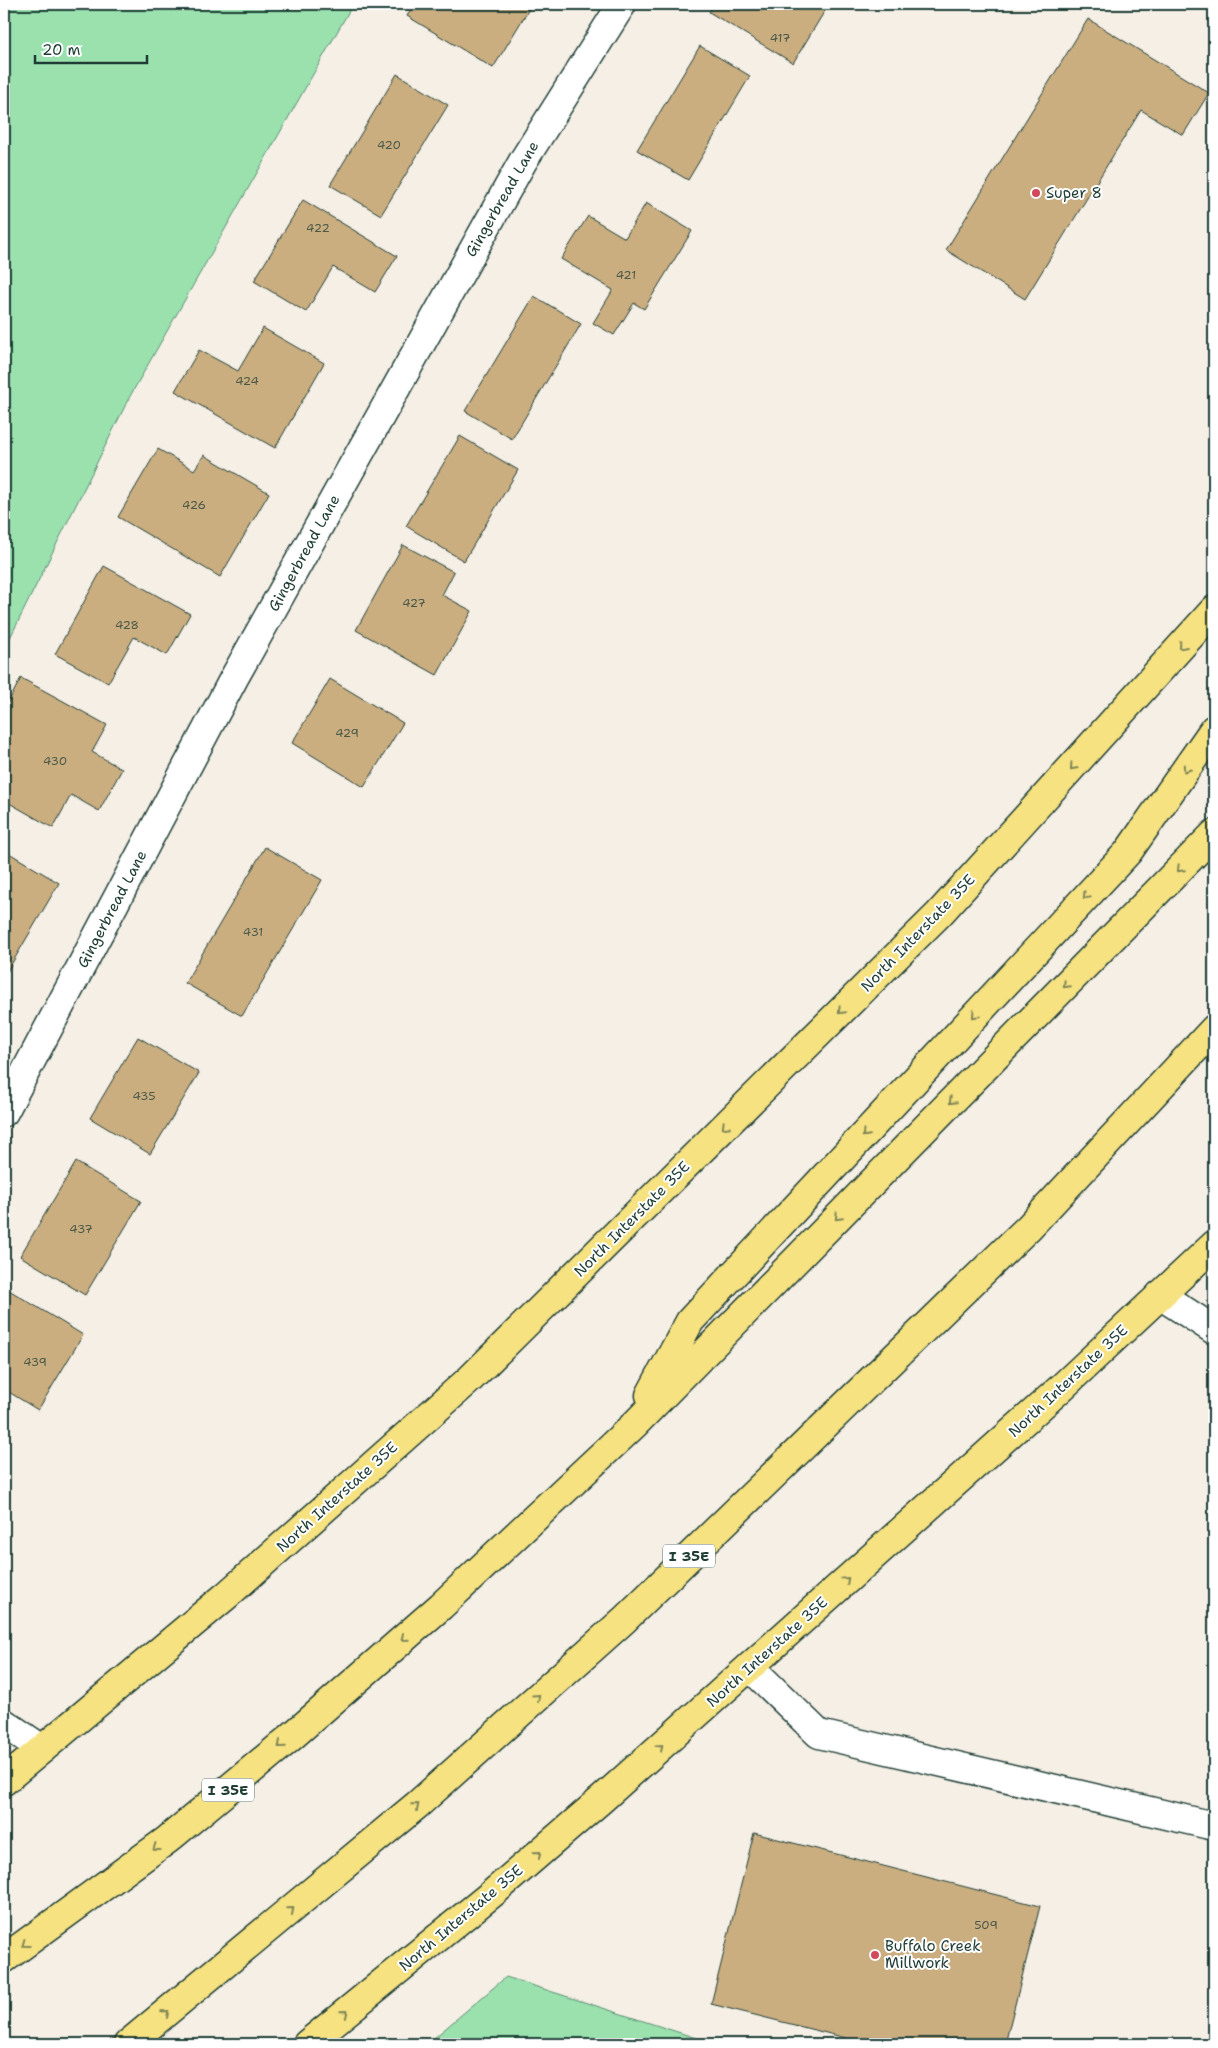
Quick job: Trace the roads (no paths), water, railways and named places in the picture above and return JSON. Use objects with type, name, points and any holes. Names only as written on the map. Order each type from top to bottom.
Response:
[{"type":"main road","name":"North Interstate 35E","points":[[4,1781],[227,1596],[470,1379],[939,914],[1214,610]]},
{"type":"main road","points":[[634,1424],[690,1321],[1128,852],[1214,729]]},
{"type":"main road","name":"I 35E","points":[[4,1959],[167,1840],[290,1738],[441,1606],[634,1424],[1214,834]]},
{"type":"main road","name":"I 35E","points":[[128,2044],[417,1805],[624,1620],[1029,1228],[1214,1030]]},
{"type":"main road","name":"North Interstate 35E","points":[[307,2044],[523,1867],[602,1799],[1054,1394],[1214,1245]]},
{"type":"street","name":"Gingerbread Lane","points":[[4,1112],[234,678],[523,161],[622,4]]},
{"type":"street","points":[[1160,1295],[1214,1330]]},
{"type":"street","points":[[750,1667],[819,1734],[1214,1826]]},
{"type":"street","points":[[4,1723],[42,1750]]},
{"type":"place","name":"Super 8","points":[[1036,193]]},
{"type":"place","name":"Buffalo Creek Millwork","points":[[875,1955]]}]
